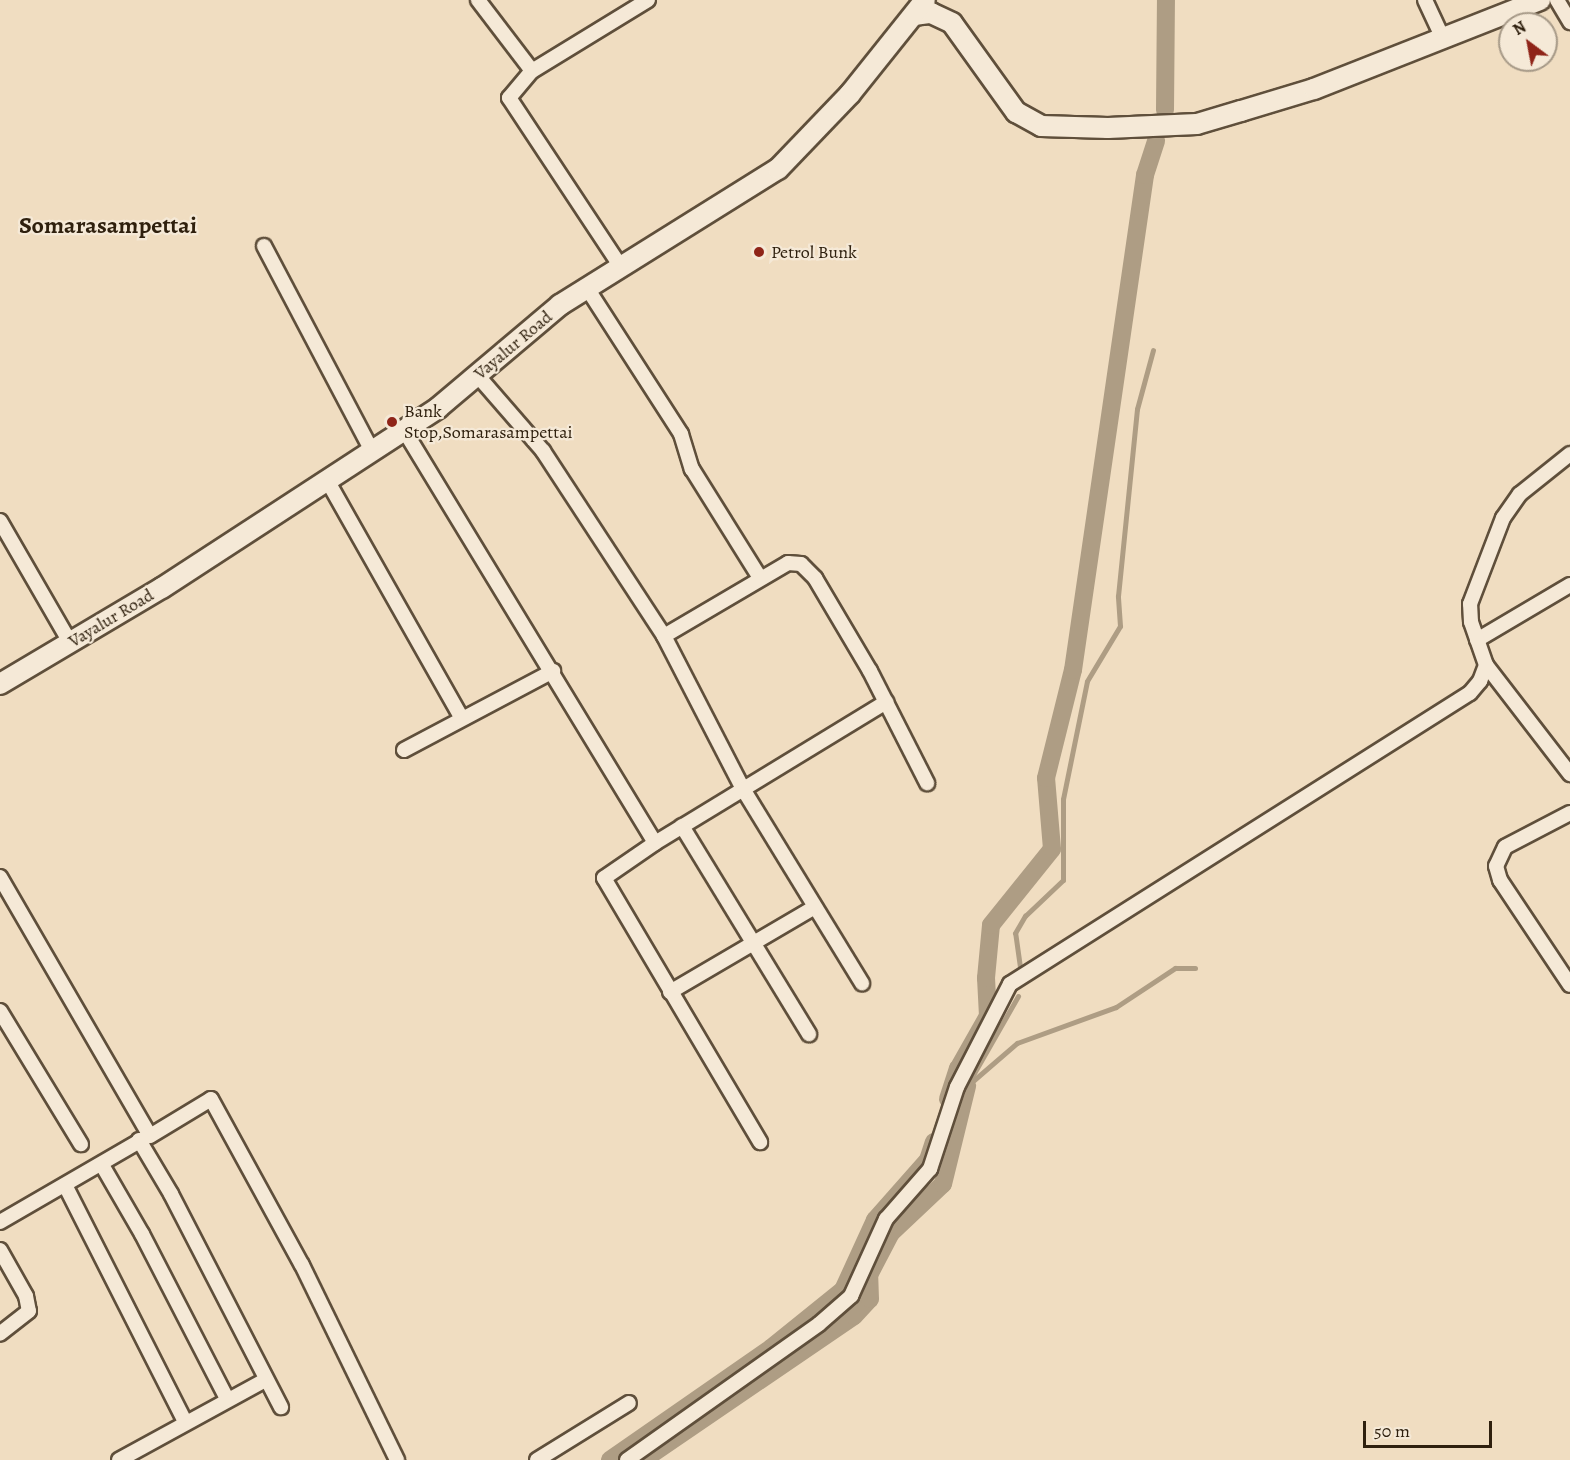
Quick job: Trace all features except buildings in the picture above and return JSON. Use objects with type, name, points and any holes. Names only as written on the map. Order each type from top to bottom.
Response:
[{"type":"main road","points":[[920,7],[952,23],[1016,112],[1041,126],[1108,128],[1197,124],[1314,88],[1442,36],[1540,0]]},
{"type":"main road","name":"Vayalur Road","points":[[0,684],[404,430],[477,375],[560,305],[778,169],[850,94],[920,7]]},
{"type":"street","points":[[478,0],[532,71]]},
{"type":"street","points":[[621,267],[511,104],[511,93],[532,71],[648,0]]},
{"type":"street","points":[[1425,0],[1442,36]]},
{"type":"street","points":[[1557,0],[1570,22]]},
{"type":"street","points":[[264,246],[372,451]]},
{"type":"street","points":[[587,288],[681,434],[692,469],[760,578]]},
{"type":"street","points":[[477,375],[543,451],[664,636],[743,789],[862,983]]},
{"type":"street","points":[[404,430],[553,671],[654,843]]},
{"type":"street","points":[[1570,454],[1520,494],[1503,518],[1470,604],[1477,640],[1486,665],[1570,774]]},
{"type":"street","points":[[327,480],[462,719]]},
{"type":"street","points":[[0,521],[70,642]]},
{"type":"street","points":[[664,636],[788,563],[801,564],[808,571],[886,702],[927,783]]},
{"type":"street","points":[[1477,640],[1570,585]]},
{"type":"street","points":[[627,1460],[819,1324],[851,1296],[886,1220],[930,1170],[957,1087],[1010,984],[1470,693],[1480,681],[1486,665]]},
{"type":"street","points":[[405,750],[553,671]]},
{"type":"street","points":[[760,1142],[604,878],[654,843],[886,702]]},
{"type":"street","points":[[1570,813],[1505,847],[1496,866],[1500,880],[1570,985]]},
{"type":"street","points":[[682,826],[809,1034]]},
{"type":"street","points":[[0,877],[145,1138],[265,1380],[281,1407]]},
{"type":"street","points":[[670,992],[814,907]]},
{"type":"street","points":[[0,1011],[81,1144]]},
{"type":"street","points":[[0,1222],[102,1165],[212,1099],[302,1265],[397,1460]]},
{"type":"street","points":[[102,1165],[227,1399]]},
{"type":"street","points":[[65,1185],[185,1422]]},
{"type":"street","points":[[0,1250],[26,1296],[29,1311],[0,1334]]},
{"type":"street","points":[[119,1460],[265,1380]]},
{"type":"street","points":[[537,1460],[629,1403]]},
{"type":"waterway","points":[[1165,110],[1166,0]]},
{"type":"waterway","points":[[948,1099],[958,1069],[988,1016],[986,978],[991,925],[1052,849],[1046,778],[1073,670],[1145,175],[1156,141]]},
{"type":"waterway","points":[[1020,967],[1015,933],[1025,916],[1063,880],[1063,799],[1087,681],[1120,626],[1118,596],[1137,409],[1153,350]]},
{"type":"waterway","points":[[967,1086],[1017,1043],[1116,1007],[1175,968],[1195,968]]},
{"type":"waterway","points":[[969,1082],[1018,996]]},
{"type":"waterway","points":[[643,1460],[854,1316],[870,1299],[869,1275],[891,1233],[943,1184],[967,1086]]},
{"type":"waterway","points":[[610,1460],[771,1348],[843,1290],[875,1220],[928,1160],[934,1142]]},
{"type":"place","name":"Petrol Bunk","points":[[759,252]]},
{"type":"place","name":"Bank Stop,Somarasampettai","points":[[392,422]]},
{"type":"district","name":"Somarasampettai","points":[[108,226]]}]
